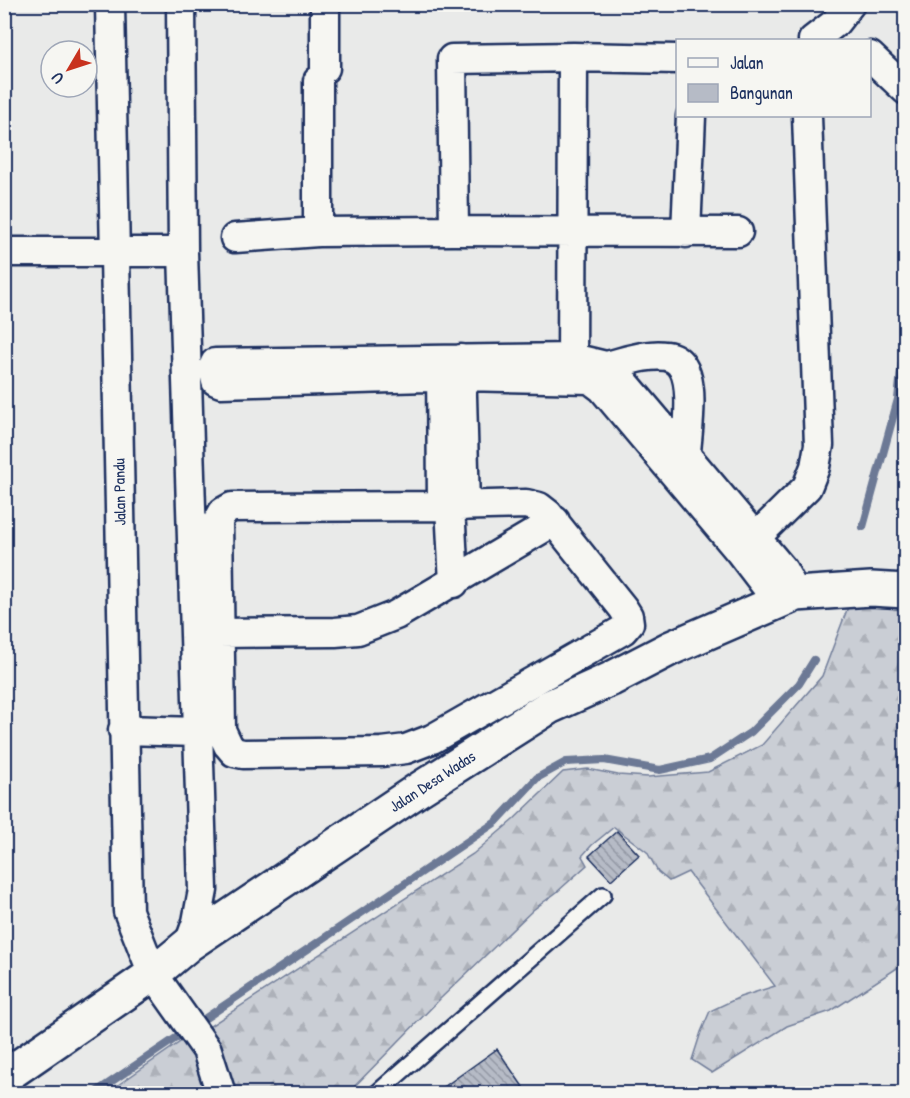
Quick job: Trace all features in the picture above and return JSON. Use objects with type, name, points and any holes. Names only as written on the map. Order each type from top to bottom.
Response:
[{"type":"main road","name":"Jalan Desa Wadas","points":[[4,1077],[153,974],[189,944],[418,790],[549,707],[671,648],[785,598],[871,589],[906,591]]},
{"type":"street","name":"Jalan Pandu","points":[[110,4],[128,911],[153,974],[207,1050],[221,1094]]},
{"type":"street","points":[[182,4],[183,252],[203,890],[197,922],[189,944]]},
{"type":"street","points":[[318,232],[321,75],[325,4]]},
{"type":"street","points":[[573,57],[574,232],[586,371]]},
{"type":"street","points":[[871,57],[906,90]]},
{"type":"street","points":[[454,231],[452,58],[676,59]]},
{"type":"street","points":[[686,233],[691,117]]},
{"type":"street","points":[[748,545],[807,487],[815,467],[819,445],[807,117]]},
{"type":"street","points":[[235,238],[318,232],[738,232]]},
{"type":"street","points":[[4,252],[183,252]]},
{"type":"street","points":[[586,371],[655,356],[672,357],[678,361],[687,376],[690,389],[672,454]]},
{"type":"street","points":[[245,373],[451,368],[586,371],[618,376],[672,454],[748,545],[766,586],[785,598]]},
{"type":"street","points":[[451,368],[454,583]]},
{"type":"street","points":[[526,504],[539,507],[555,521],[628,616],[629,623],[623,630],[419,745],[406,749],[382,752],[243,754],[234,752],[228,746],[221,730],[218,521],[219,516],[227,509],[526,504]]},
{"type":"street","points":[[219,633],[358,630],[396,615],[454,583],[555,521]]},
{"type":"street","points":[[123,730],[198,732]]},
{"type":"lane","points":[[376,1094],[603,896]]},
{"type":"green space","points":[[848,607],[905,607],[905,961],[902,965],[831,1011],[787,1026],[712,1073],[692,1060],[710,1011],[740,997],[775,986],[688,872],[669,881],[658,872],[647,852],[614,827],[582,856],[587,865],[533,910],[440,999],[348,1093],[231,1093],[207,1028],[473,854],[513,820],[563,772],[588,769],[618,775],[648,777],[708,772],[762,745],[822,676]]},
{"type":"green space","points":[[189,1036],[214,1094],[105,1094]]},
{"type":"building","points":[[617,831],[639,855],[611,880],[589,856]]},
{"type":"building","points":[[497,1049],[528,1094],[434,1094]]},
{"type":"waterway","points":[[863,527],[898,399],[906,324]]},
{"type":"waterway","points":[[93,1094],[496,822],[537,778],[566,762],[604,760],[660,770],[710,759],[751,732],[799,684],[814,660]]}]
